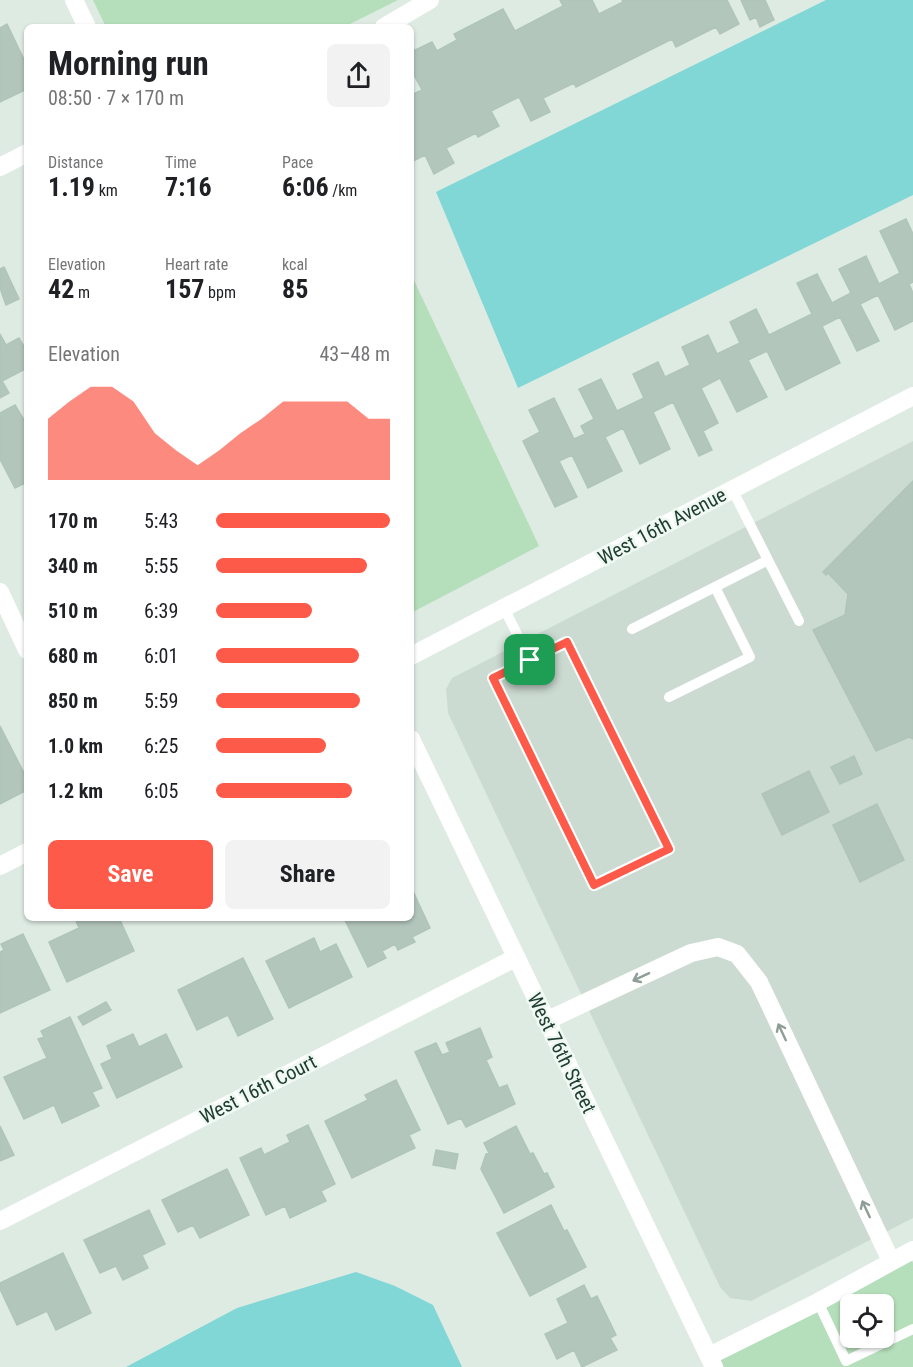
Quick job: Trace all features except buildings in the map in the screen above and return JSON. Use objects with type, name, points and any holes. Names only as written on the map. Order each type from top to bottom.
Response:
[{"type":"street","points":[[74,0],[86,24]]},
{"type":"street","points":[[389,24],[430,0]]},
{"type":"street","points":[[0,167],[24,155]]},
{"type":"street","name":"West 16th Avenue","points":[[414,654],[913,396]]},
{"type":"street","points":[[0,592],[24,644]]},
{"type":"street","name":"West 76th Street","points":[[414,745],[712,1361]]},
{"type":"street","points":[[0,866],[24,854]]},
{"type":"street","points":[[546,1021],[691,953],[718,947],[737,954],[759,982],[891,1261]]},
{"type":"street","name":"West 16th Court","points":[[0,1221],[515,958]]},
{"type":"street","points":[[712,1361],[913,1250]]},
{"type":"lane","points":[[732,489],[799,621]]},
{"type":"lane","points":[[632,629],[768,560]]},
{"type":"lane","points":[[669,697],[750,657],[715,587]]},
{"type":"lane","points":[[504,608],[530,660]]},
{"type":"lane","points":[[567,642],[669,849],[594,885],[493,678],[530,660],[567,642]]},
{"type":"lane","points":[[818,1302],[846,1361],[913,1329]]},
{"type":"shaded area","points":[[913,441],[913,1218],[751,1301],[730,1298],[720,1287],[448,713],[446,689],[452,678]]},
{"type":"green space","points":[[93,0],[398,0],[350,24],[105,24]]},
{"type":"green space","points":[[414,280],[539,546],[414,611]]},
{"type":"green space","points":[[910,1257],[913,1263],[913,1367],[724,1367],[716,1352]]},
{"type":"water","points":[[826,0],[913,0],[913,195],[518,388],[436,192]]},
{"type":"water","points":[[356,1272],[395,1286],[433,1305],[462,1367],[126,1367],[237,1308]]},
{"type":"route","points":[[567,642],[669,849],[594,885],[493,678],[530,660],[567,642]]}]
